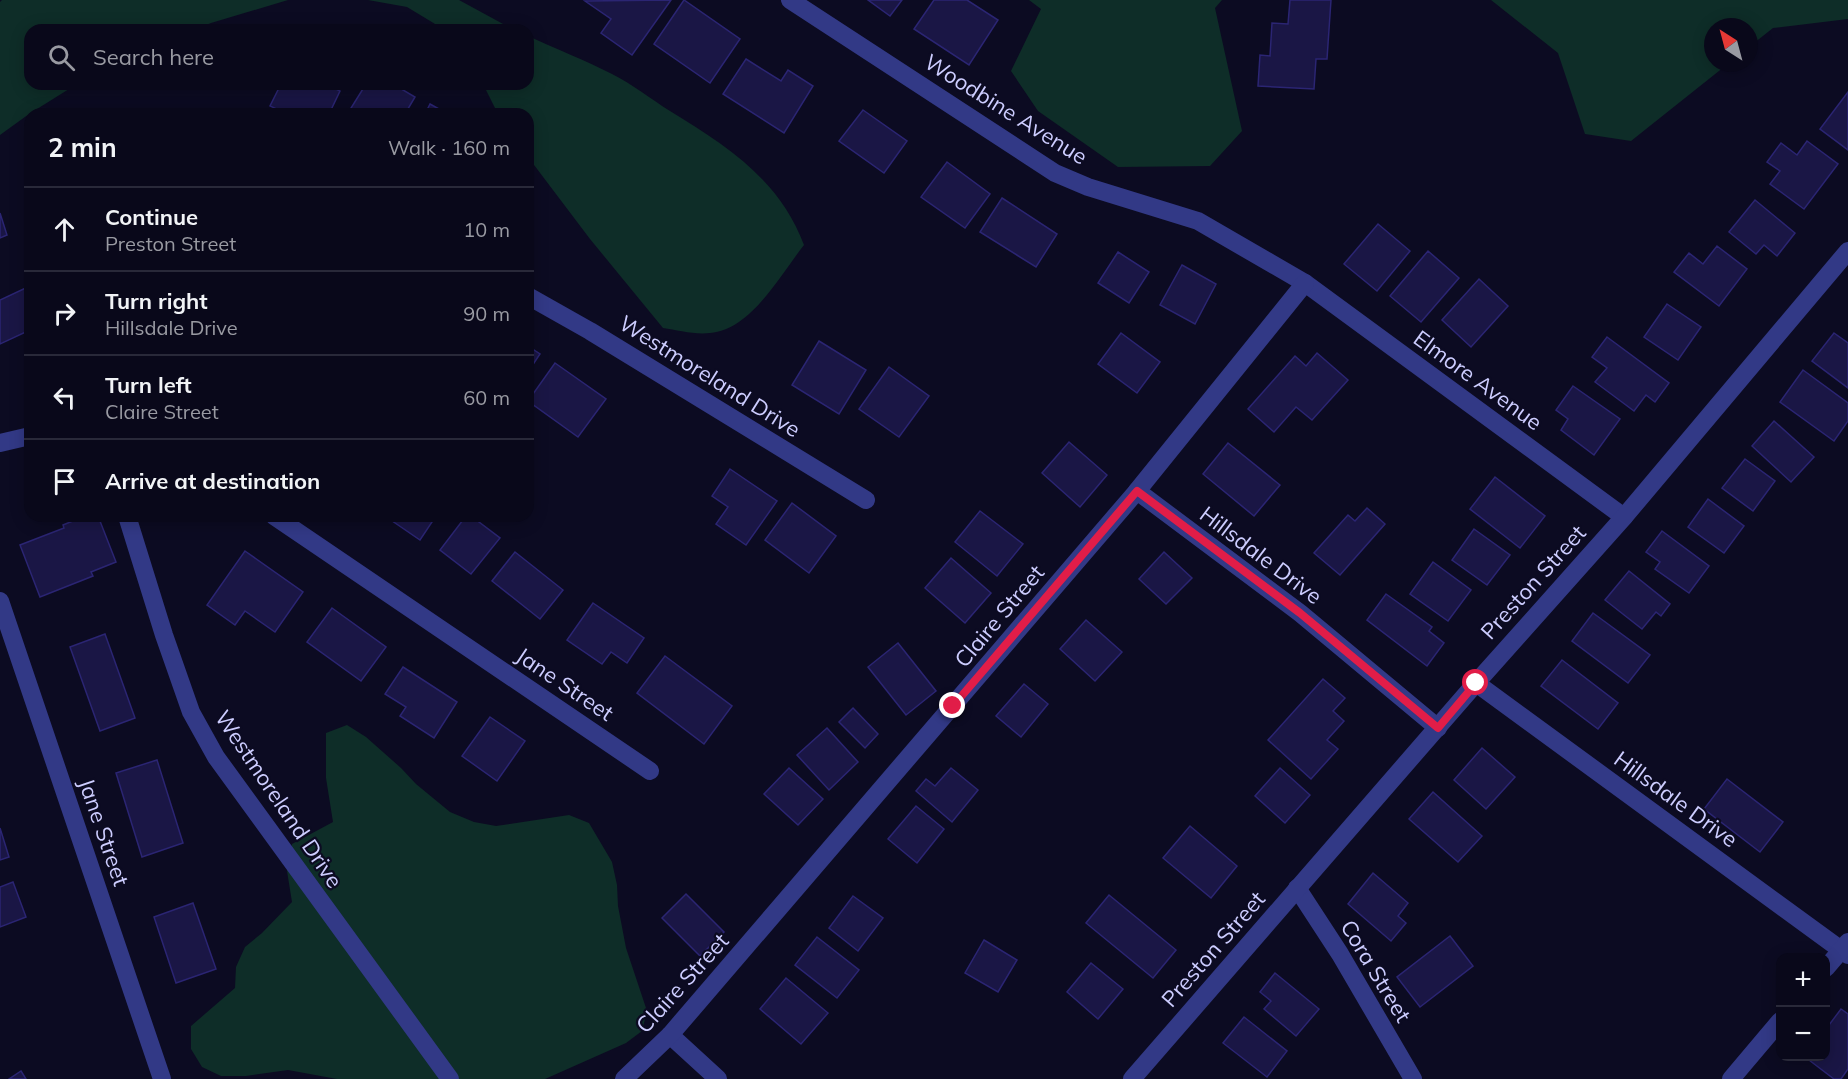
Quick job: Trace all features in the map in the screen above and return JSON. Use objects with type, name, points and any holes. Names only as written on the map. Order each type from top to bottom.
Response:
[{"type":"street","name":"Woodbine Avenue","points":[[790,0],[1055,173],[1088,187],[1198,221],[1305,283]]},
{"type":"street","name":"Preston Street","points":[[1132,1079],[1476,683],[1624,517],[1848,251]]},
{"type":"street","name":"Claire Street","points":[[624,1079],[670,1035],[786,902],[1137,491],[1305,283]]},
{"type":"street","name":"Elmore Avenue","points":[[1305,283],[1624,517]]},
{"type":"street","name":"Westmoreland Drive","points":[[534,299],[590,331],[866,500]]},
{"type":"street","points":[[0,443],[24,437]]},
{"type":"street","name":"Hillsdale Drive","points":[[1137,491],[1300,613],[1438,728]]},
{"type":"street","name":"Westmoreland Drive","points":[[129,522],[191,712],[216,758],[450,1079]]},
{"type":"street","name":"Jane Street","points":[[283,522],[650,771]]},
{"type":"street","name":"Jane Street","points":[[0,601],[162,1079]]},
{"type":"street","name":"Hillsdale Drive","points":[[1476,683],[1846,949]]},
{"type":"street","name":"Cora Street","points":[[1297,888],[1340,954],[1413,1079]]},
{"type":"street","points":[[1830,964],[1846,949]]},
{"type":"street","points":[[1731,1079],[1776,1026]]},
{"type":"street","points":[[670,1035],[718,1079]]},
{"type":"green space","points":[[2,0],[288,0],[209,24],[24,24],[24,90],[67,90],[39,108],[24,108],[24,118],[0,135],[0,2]]},
{"type":"green space","points":[[368,0],[459,0],[503,24],[435,24],[407,7]]},
{"type":"green space","points":[[1029,0],[1222,0],[1215,8],[1242,131],[1210,166],[1118,167],[1038,111],[1011,71],[1041,9]]},
{"type":"green space","points":[[1491,0],[1848,0],[1848,19],[1773,28],[1758,40],[1758,18],[1704,18],[1704,72],[1718,72],[1631,141],[1585,134],[1558,53]]},
{"type":"green space","points":[[534,39],[619,78],[731,152],[766,183],[781,202],[794,222],[804,245],[764,299],[739,322],[725,330],[710,333],[692,333],[663,328],[590,239],[534,165],[534,108],[495,108],[486,90],[534,90]]},
{"type":"green space","points":[[347,725],[366,737],[450,812],[474,822],[496,826],[569,815],[589,823],[612,862],[626,948],[647,1011],[642,1031],[626,1043],[545,1079],[337,1079],[288,1070],[246,1076],[221,1076],[202,1067],[191,1049],[191,1026],[235,988],[236,967],[245,947],[292,902],[287,871],[292,844],[333,822],[326,778],[326,733]]},
{"type":"building","points":[[671,0],[632,55],[601,33],[611,19],[585,1]]},
{"type":"building","points":[[684,0],[740,39],[710,83],[654,44]]},
{"type":"building","points":[[868,0],[902,0],[890,16]]},
{"type":"building","points":[[934,0],[967,0],[998,20],[969,65],[914,29]]},
{"type":"building","points":[[1290,0],[1331,0],[1327,59],[1316,59],[1314,89],[1258,86],[1260,55],[1270,56],[1272,23],[1288,24]]},
{"type":"building","points":[[746,59],[781,81],[788,70],[813,86],[784,133],[723,94]]},
{"type":"building","points":[[278,90],[340,91],[332,108],[274,108],[270,106]]},
{"type":"building","points":[[362,90],[403,90],[415,97],[409,108],[351,108]]},
{"type":"building","points":[[1848,92],[1848,150],[1820,129]]},
{"type":"building","points":[[863,110],[907,141],[884,173],[839,141]]},
{"type":"building","points":[[1807,141],[1838,164],[1804,209],[1770,184],[1780,171],[1767,162],[1781,143],[1797,155]]},
{"type":"building","points":[[947,162],[990,194],[965,228],[921,197]]},
{"type":"building","points":[[1002,198],[1057,234],[1036,267],[980,232]]},
{"type":"building","points":[[1755,200],[1795,233],[1777,256],[1764,245],[1756,254],[1729,232]]},
{"type":"building","points":[[0,213],[7,235],[0,238]]},
{"type":"building","points":[[1378,224],[1410,251],[1377,291],[1344,264]]},
{"type":"building","points":[[1717,246],[1747,269],[1719,306],[1674,272],[1689,253],[1703,264]]},
{"type":"building","points":[[1428,251],[1459,278],[1421,322],[1390,296]]},
{"type":"building","points":[[1118,252],[1149,272],[1129,303],[1098,283]]},
{"type":"building","points":[[1182,265],[1216,284],[1195,324],[1160,305]]},
{"type":"building","points":[[1479,279],[1508,306],[1471,347],[1442,320]]},
{"type":"building","points":[[24,289],[24,333],[0,344],[0,300]]},
{"type":"building","points":[[1667,304],[1701,327],[1678,360],[1644,337]]},
{"type":"building","points":[[1121,333],[1160,362],[1137,393],[1098,364]]},
{"type":"building","points":[[1834,333],[1848,343],[1848,388],[1812,361]]},
{"type":"building","points":[[1607,337],[1669,383],[1655,402],[1646,395],[1634,411],[1595,382],[1607,368],[1592,357]]},
{"type":"building","points":[[819,341],[866,370],[839,414],[792,385]]},
{"type":"building","points":[[534,350],[540,354],[534,363]]},
{"type":"building","points":[[1317,353],[1348,380],[1312,420],[1296,407],[1274,432],[1248,409],[1295,356],[1306,366]]},
{"type":"building","points":[[555,363],[606,399],[578,437],[534,405],[534,393]]},
{"type":"building","points":[[889,367],[929,396],[899,437],[859,409]]},
{"type":"building","points":[[1803,370],[1848,403],[1848,421],[1834,441],[1780,402]]},
{"type":"building","points":[[1573,386],[1620,419],[1594,455],[1561,430],[1568,419],[1556,410]]},
{"type":"building","points":[[1774,421],[1814,457],[1791,482],[1752,446]]},
{"type":"building","points":[[1069,442],[1107,475],[1080,507],[1042,473]]},
{"type":"building","points":[[1228,443],[1280,485],[1254,516],[1203,474]]},
{"type":"building","points":[[1745,459],[1775,481],[1753,511],[1722,488]]},
{"type":"building","points":[[730,469],[777,501],[746,545],[716,524],[728,507],[712,496]]},
{"type":"building","points":[[1495,477],[1545,516],[1520,548],[1470,509]]},
{"type":"building","points":[[1708,499],[1744,526],[1724,553],[1688,527]]},
{"type":"building","points":[[792,503],[836,536],[809,573],[765,540]]},
{"type":"building","points":[[1367,508],[1385,524],[1340,575],[1314,553],[1348,515],[1355,521]]},
{"type":"building","points":[[980,511],[1023,544],[997,576],[955,542]]},
{"type":"building","points":[[70,522],[100,522],[116,562],[91,572],[93,576],[40,597],[20,545],[64,528],[63,525]]},
{"type":"building","points":[[394,522],[432,522],[420,540]]},
{"type":"building","points":[[461,522],[479,522],[500,538],[471,574],[440,550]]},
{"type":"building","points":[[1474,529],[1510,555],[1487,585],[1452,560]]},
{"type":"building","points":[[1662,531],[1709,566],[1689,593],[1655,569],[1660,562],[1646,552]]},
{"type":"building","points":[[245,551],[303,592],[275,632],[245,611],[235,625],[207,605]]},
{"type":"building","points":[[515,552],[563,590],[540,619],[492,581]]},
{"type":"building","points":[[1164,552],[1192,578],[1166,604],[1139,579]]},
{"type":"building","points":[[951,558],[991,593],[965,623],[925,588]]},
{"type":"building","points":[[1433,562],[1471,590],[1448,621],[1410,594]]},
{"type":"building","points":[[1629,571],[1670,604],[1661,616],[1656,612],[1642,629],[1605,600]]},
{"type":"building","points":[[1386,594],[1432,627],[1429,631],[1444,643],[1427,666],[1367,620]]},
{"type":"building","points":[[593,603],[644,638],[627,663],[611,652],[602,664],[567,640]]},
{"type":"building","points":[[332,608],[386,647],[361,681],[307,642]]},
{"type":"building","points":[[1593,613],[1650,655],[1628,683],[1572,641]]},
{"type":"building","points":[[1086,620],[1122,652],[1095,681],[1060,649]]},
{"type":"building","points":[[105,634],[135,718],[100,731],[70,647]]},
{"type":"building","points":[[898,643],[936,691],[906,715],[868,667]]},
{"type":"building","points":[[665,656],[732,706],[704,744],[637,693]]},
{"type":"building","points":[[1562,660],[1618,703],[1598,729],[1541,686]]},
{"type":"building","points":[[403,667],[457,702],[434,738],[400,716],[406,707],[385,694]]},
{"type":"building","points":[[1323,679],[1345,698],[1333,711],[1344,721],[1327,740],[1338,749],[1311,779],[1268,740]]},
{"type":"building","points":[[1024,684],[1048,704],[1021,737],[996,716]]},
{"type":"building","points":[[853,708],[878,734],[865,748],[839,722]]},
{"type":"building","points":[[490,717],[525,741],[497,781],[462,756]]},
{"type":"building","points":[[827,728],[858,762],[829,790],[797,755]]},
{"type":"building","points":[[1482,748],[1515,777],[1486,809],[1454,780]]},
{"type":"building","points":[[157,760],[183,843],[142,857],[116,773]]},
{"type":"building","points":[[789,768],[823,799],[798,825],[764,794]]},
{"type":"building","points":[[951,768],[978,790],[952,822],[916,791],[926,779],[935,786]]},
{"type":"building","points":[[1280,768],[1310,795],[1285,823],[1255,796]]},
{"type":"building","points":[[1727,779],[1783,822],[1760,852],[1704,809]]},
{"type":"building","points":[[1433,792],[1482,836],[1458,862],[1409,819]]},
{"type":"building","points":[[916,806],[944,829],[917,863],[888,839]]},
{"type":"building","points":[[1190,826],[1237,866],[1211,898],[1163,858]]},
{"type":"building","points":[[0,828],[9,857],[0,860]]},
{"type":"building","points":[[1373,873],[1408,903],[1398,916],[1406,923],[1391,941],[1348,904]]},
{"type":"building","points":[[13,882],[26,917],[0,927],[0,887]]},
{"type":"building","points":[[686,894],[724,932],[700,956],[662,918]]},
{"type":"building","points":[[1109,895],[1176,950],[1153,978],[1086,923]]},
{"type":"building","points":[[853,896],[883,918],[858,951],[829,928]]},
{"type":"building","points":[[193,903],[216,969],[176,983],[154,917]]},
{"type":"building","points":[[1450,936],[1473,966],[1420,1007],[1397,977]]},
{"type":"building","points":[[817,937],[859,970],[837,998],[795,965]]},
{"type":"building","points":[[984,940],[1017,960],[998,992],[965,973]]},
{"type":"building","points":[[1091,963],[1123,989],[1098,1019],[1067,992]]},
{"type":"building","points":[[1275,973],[1319,1009],[1296,1036],[1264,1009],[1271,1001],[1260,992]]},
{"type":"building","points":[[786,978],[828,1013],[801,1044],[760,1009]]},
{"type":"building","points":[[1841,1009],[1848,1014],[1848,1069],[1841,1079],[1834,1079],[1810,1061],[1830,1061],[1830,1024]]},
{"type":"building","points":[[1244,1017],[1287,1051],[1267,1077],[1223,1043]]},
{"type":"building","points":[[21,1071],[26,1079],[9,1079]]},
{"type":"route","points":[[953,706],[1137,491],[1300,613],[1438,728],[1476,683]]}]
